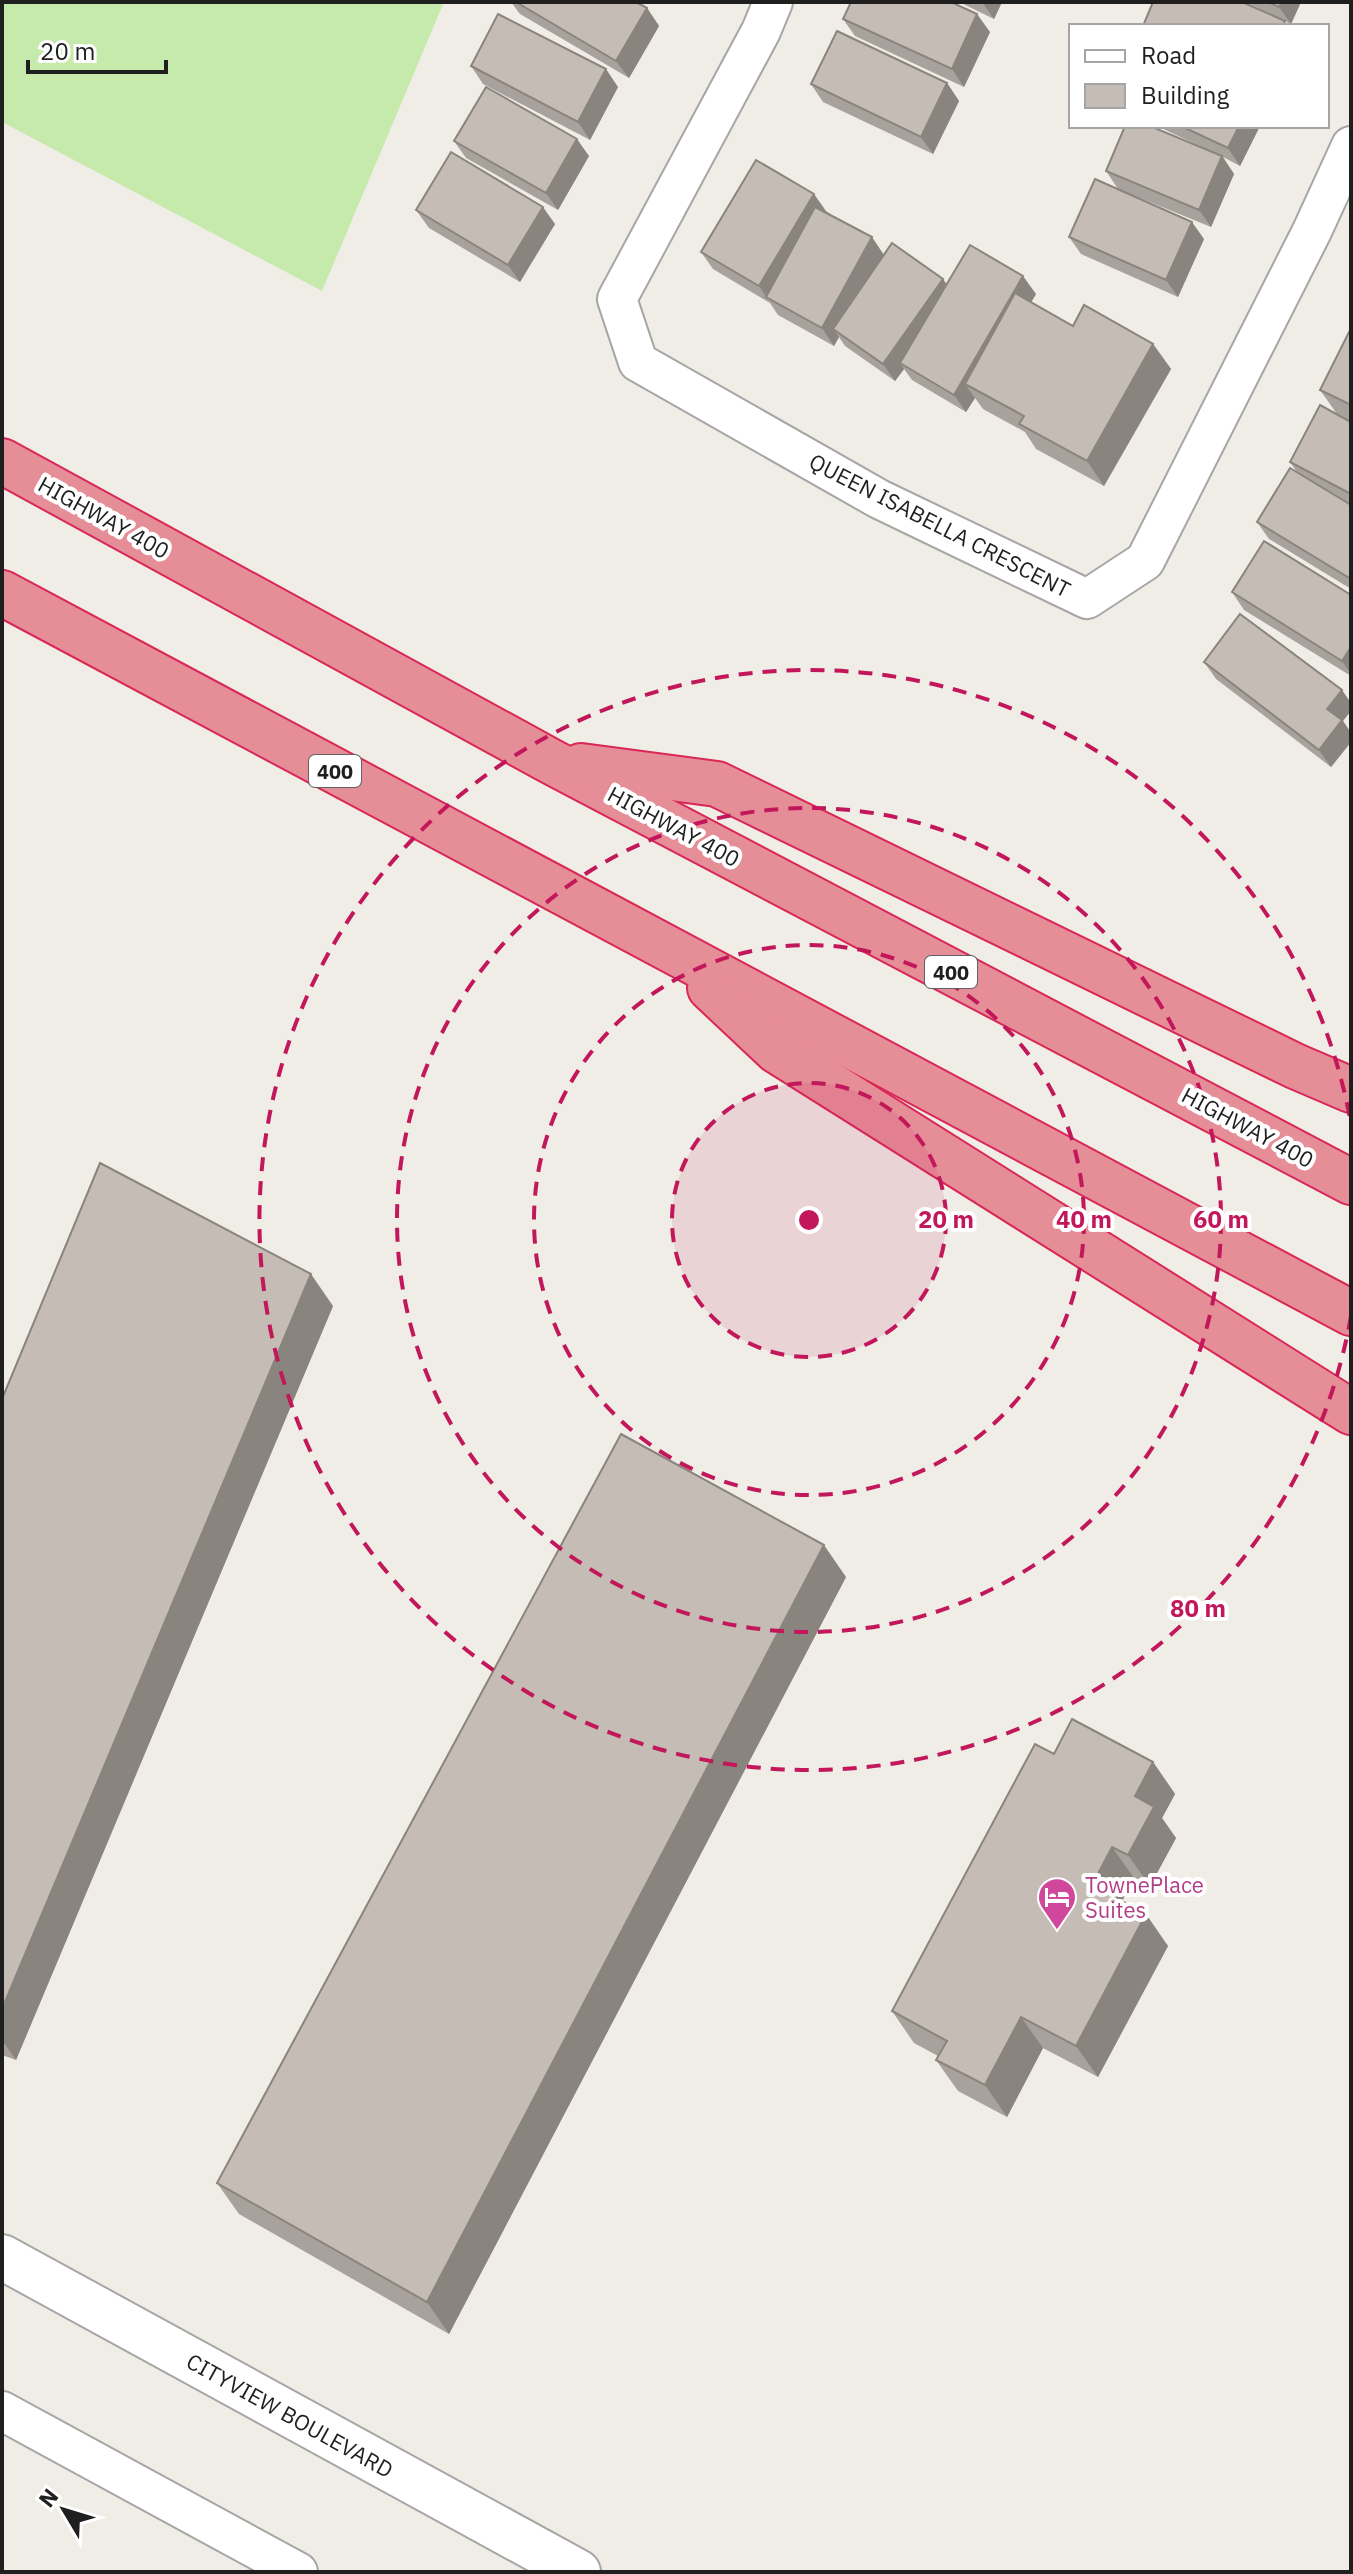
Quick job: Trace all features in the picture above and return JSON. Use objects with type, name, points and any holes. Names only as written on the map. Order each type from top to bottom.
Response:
[{"type":"highway","name":"HIGHWAY 400","points":[[2,461],[552,762],[1351,1182]]},
{"type":"highway","name":"400","points":[[2,593],[1351,1313]]},
{"type":"highway","points":[[552,762],[717,784],[1281,1060],[1351,1090]]},
{"type":"highway","points":[[667,948],[777,1051],[1351,1412]]},
{"type":"street","name":"QUEEN ISABELLA CRESCENT","points":[[773,2],[761,31],[617,299],[638,362],[879,499],[1087,599],[1145,561],[1312,231],[1351,146]]},
{"type":"street","name":"CITYVIEW BOULEVARD","points":[[2,2257],[578,2572]]},
{"type":"street","points":[[2,2411],[298,2572]]},
{"type":"green space","points":[[2,2],[444,2],[322,291],[2,122]]},
{"type":"building","points":[[516,2],[636,2],[647,8],[616,61]]},
{"type":"building","points":[[851,2],[951,2],[977,14],[952,69],[843,19]]},
{"type":"building","points":[[1153,2],[1242,2],[1285,21],[1284,24],[1144,24]]},
{"type":"building","points":[[498,14],[606,69],[578,122],[471,66]]},
{"type":"building","points":[[837,31],[947,83],[921,137],[811,84]]},
{"type":"building","points":[[486,87],[577,139],[546,193],[454,141]]},
{"type":"building","points":[[1124,128],[1155,128],[1222,156],[1199,210],[1106,171]]},
{"type":"building","points":[[1185,128],[1238,128],[1228,148]]},
{"type":"building","points":[[451,152],[543,207],[508,265],[416,210]]},
{"type":"building","points":[[756,160],[814,194],[759,286],[701,252]]},
{"type":"building","points":[[1095,179],[1192,222],[1166,280],[1069,237]]},
{"type":"building","points":[[815,207],[872,237],[822,328],[766,297]]},
{"type":"building","points":[[892,243],[943,279],[883,364],[833,329]]},
{"type":"building","points":[[970,245],[1023,276],[954,395],[900,363]]},
{"type":"building","points":[[1015,293],[1073,326],[1084,305],[1153,344],[1087,461],[1019,424],[1024,416],[965,384]]},
{"type":"building","points":[[1351,333],[1351,405],[1320,390]]},
{"type":"building","points":[[1320,405],[1351,422],[1351,494],[1290,462]]},
{"type":"building","points":[[1290,468],[1351,505],[1351,579],[1257,522]]},
{"type":"building","points":[[1264,541],[1351,595],[1351,647],[1342,661],[1232,592]]},
{"type":"building","points":[[1240,614],[1342,690],[1327,709],[1342,720],[1319,750],[1204,662]]},
{"type":"building","points":[[100,1163],[311,1274],[2,2009],[2,1399]]},
{"type":"building","points":[[621,1434],[824,1545],[427,2302],[217,2183]]},
{"type":"building","name":"TownePlace Suites","points":[[1072,1719],[1153,1762],[1135,1796],[1154,1807],[1128,1855],[1112,1847],[1092,1885],[1146,1914],[1076,2046],[1021,2017],[985,2085],[936,2060],[947,2041],[892,2011],[1035,1744],[1054,1754]]},
{"type":"place","name":"TownePlace Suites","points":[[1057,1931]]}]
